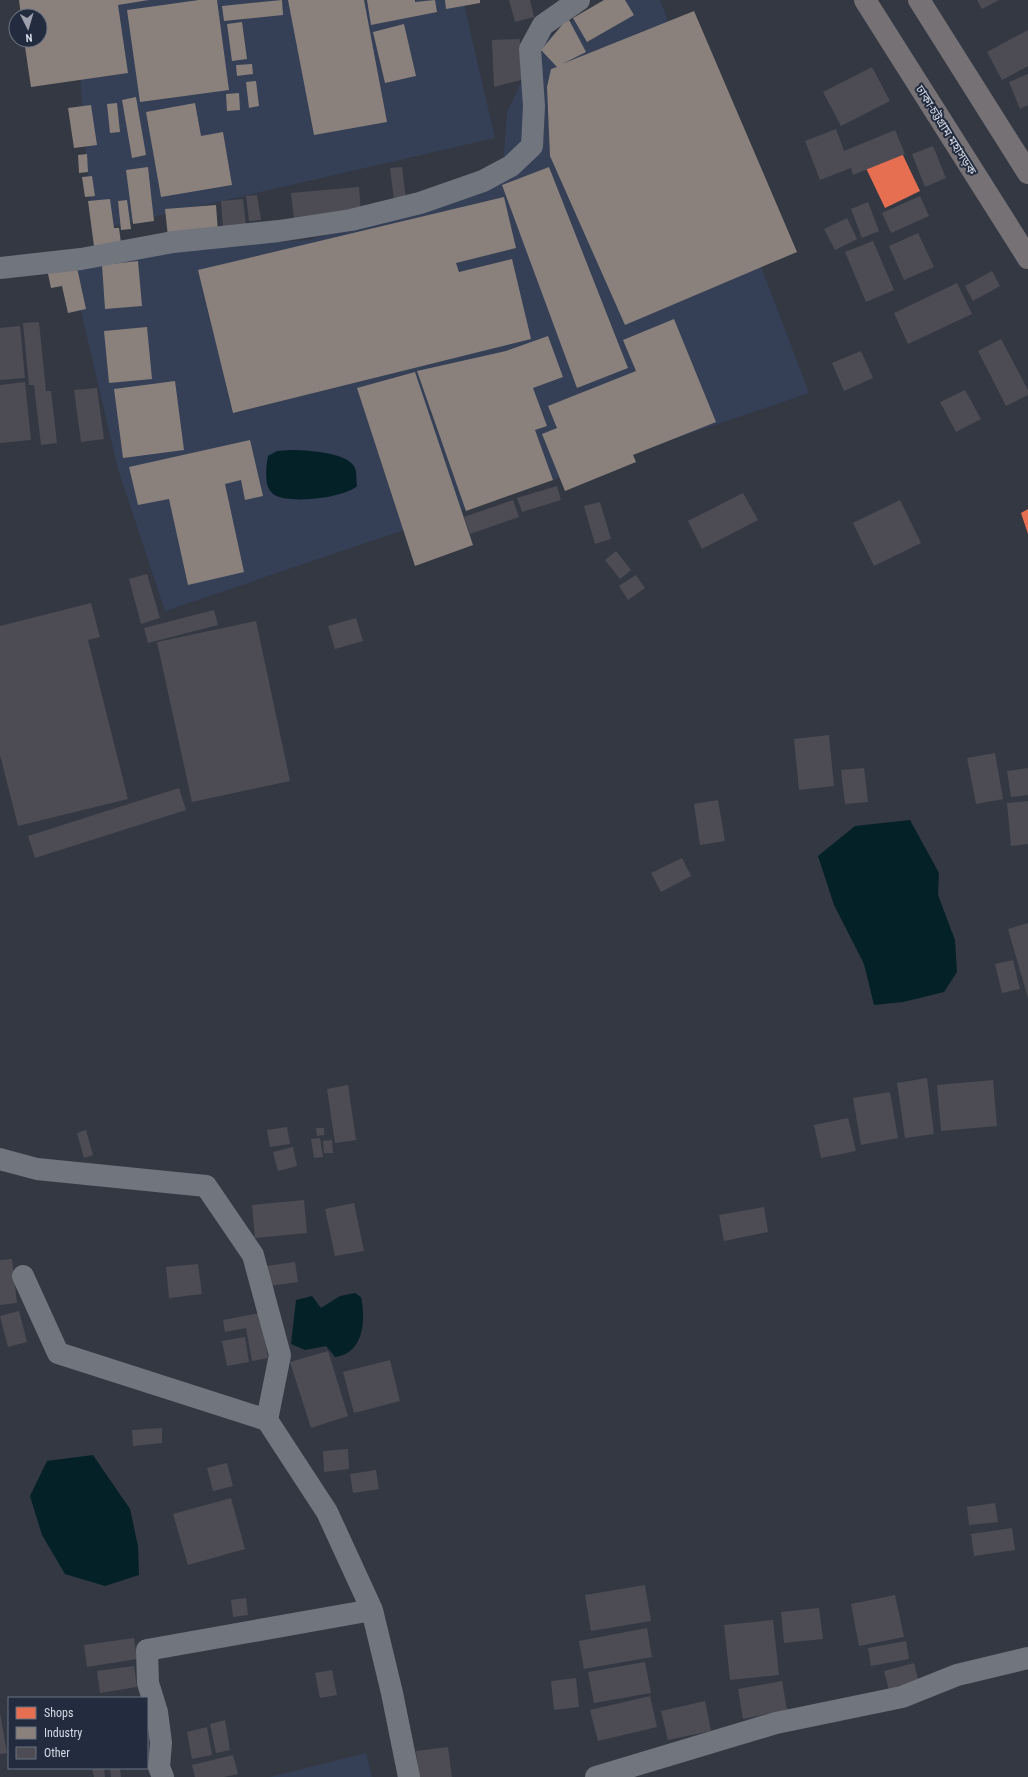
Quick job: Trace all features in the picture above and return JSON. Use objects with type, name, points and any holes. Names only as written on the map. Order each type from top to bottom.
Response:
[{"type":"highway","name":"ঢাকা-চট্টগ্রাম মহাসড়ক","points":[[865,0],[1028,258]]},
{"type":"highway","points":[[919,0],[1028,173]]},
{"type":"street","points":[[0,268],[80,259],[173,242],[279,231],[351,220],[420,203],[484,181],[511,166],[532,146],[534,106],[530,49],[543,25],[579,0]]},
{"type":"street","points":[[0,1159],[37,1170],[206,1186],[253,1255],[280,1355],[267,1420]]},
{"type":"street","points":[[23,1276],[58,1353],[267,1420],[327,1512],[372,1610],[392,1693],[409,1777]]},
{"type":"street","points":[[163,1777],[159,1767],[161,1743],[157,1712],[148,1682],[147,1650],[372,1610]]},
{"type":"street","points":[[596,1777],[776,1723],[902,1697],[956,1675],[1028,1658]]},
{"type":"shaded area","points":[[74,0],[463,0],[495,138],[92,231]]},
{"type":"shaded area","points":[[613,0],[660,0],[809,393],[165,611],[118,469],[72,273],[106,259],[163,249],[307,240],[449,204],[502,180],[507,112],[539,45],[572,20]]},
{"type":"shaded area","points":[[290,450],[326,453],[344,458],[355,468],[357,486],[340,494],[314,499],[287,499],[277,496],[271,492],[266,480],[268,456],[277,451]]},
{"type":"shaded area","points":[[910,820],[939,873],[938,895],[955,940],[957,972],[944,992],[903,1002],[874,1005],[864,964],[834,905],[818,856],[855,826]]},
{"type":"shaded area","points":[[355,1293],[361,1297],[363,1306],[363,1325],[361,1334],[352,1349],[345,1354],[335,1357],[326,1346],[305,1350],[291,1344],[296,1300],[312,1296],[321,1308],[340,1296]]},
{"type":"shaded area","points":[[93,1455],[130,1509],[138,1546],[139,1575],[105,1586],[65,1574],[42,1535],[30,1496],[47,1461]]},
{"type":"shaded area","points":[[366,1753],[372,1777],[270,1777]]},
{"type":"building: Shops","points":[[900,149],[920,191],[885,208],[865,166]]},
{"type":"building: Shops","points":[[1028,509],[1028,534],[1021,513]]},
{"type":"building: Industry","points":[[19,0],[149,0],[118,5],[128,73],[31,87],[25,48],[48,48],[48,8],[20,8]]},
{"type":"building: Industry","points":[[199,0],[217,0],[229,90],[140,102],[127,10]]},
{"type":"building: Industry","points":[[282,0],[283,15],[224,21],[222,6]]},
{"type":"building: Industry","points":[[288,0],[364,0],[387,122],[314,135]]},
{"type":"building: Industry","points":[[367,0],[415,0],[415,2],[435,0],[437,12],[371,25]]},
{"type":"building: Industry","points":[[445,0],[480,0],[480,3],[446,9]]},
{"type":"building: Industry","points":[[604,0],[625,0],[634,15],[587,42],[573,18]]},
{"type":"building: Industry","points":[[694,11],[797,252],[625,325],[550,156],[547,87],[551,69],[557,67],[541,50],[568,18],[586,52],[562,64]]},
{"type":"building: Industry","points":[[242,22],[247,59],[232,61],[227,24]]},
{"type":"building: Industry","points":[[404,24],[416,76],[385,83],[373,32]]},
{"type":"building: Industry","points":[[252,64],[253,74],[237,76],[236,65]]},
{"type":"building: Industry","points":[[256,81],[259,106],[249,108],[246,82]]},
{"type":"building: Industry","points":[[239,93],[240,110],[227,111],[226,94]]},
{"type":"building: Industry","points":[[136,97],[146,155],[132,158],[122,100]]},
{"type":"building: Industry","points":[[117,103],[120,132],[110,133],[107,104]]},
{"type":"building: Industry","points":[[195,103],[201,136],[223,132],[232,185],[161,197],[146,112]]},
{"type":"building: Industry","points":[[91,105],[97,145],[74,148],[68,108]]},
{"type":"building: Industry","points":[[87,154],[88,172],[79,173],[78,155]]},
{"type":"building: Industry","points":[[148,167],[154,221],[133,224],[126,170]]},
{"type":"building: Industry","points":[[549,167],[628,368],[577,388],[502,185]]},
{"type":"building: Industry","points":[[92,176],[95,196],[85,197],[82,177]]},
{"type":"building: Industry","points":[[504,197],[516,248],[456,263],[459,272],[512,259],[531,339],[233,413],[198,270]]},
{"type":"building: Industry","points":[[110,199],[114,228],[119,228],[121,243],[94,246],[88,201]]},
{"type":"building: Industry","points":[[127,200],[131,229],[121,230],[118,201]]},
{"type":"building: Industry","points":[[216,205],[218,232],[168,237],[165,209]]},
{"type":"building: Industry","points":[[138,261],[142,306],[105,309],[102,265]]},
{"type":"building: Industry","points":[[76,263],[86,309],[68,313],[62,286],[51,288],[47,269]]},
{"type":"building: Industry","points":[[674,319],[716,422],[633,455],[636,462],[565,491],[542,434],[557,428],[548,406],[636,371],[623,340]]},
{"type":"building: Industry","points":[[147,327],[152,379],[109,383],[104,331]]},
{"type":"building: Industry","points":[[548,336],[563,377],[533,388],[547,426],[535,430],[553,480],[466,511],[417,371],[506,351]]},
{"type":"building: Industry","points":[[415,372],[473,545],[415,566],[357,388]]},
{"type":"building: Industry","points":[[175,381],[184,450],[123,458],[114,389]]},
{"type":"building: Industry","points":[[250,440],[263,496],[245,500],[241,480],[225,484],[244,572],[188,585],[169,499],[138,505],[129,467]]},
{"type":"building: Other","points":[[509,0],[530,0],[534,17],[515,22]]},
{"type":"building: Other","points":[[977,0],[999,0],[982,9]]},
{"type":"building: Other","points":[[1028,30],[1028,66],[1002,80],[987,52]]},
{"type":"building: Other","points":[[520,39],[521,80],[494,87],[492,40]]},
{"type":"building: Other","points":[[872,67],[890,101],[841,126],[823,92]]},
{"type":"building: Other","points":[[1028,74],[1028,105],[1020,109],[1009,82]]},
{"type":"building: Other","points":[[836,129],[844,151],[895,130],[905,154],[853,175],[851,168],[820,180],[805,141]]},
{"type":"building: Other","points":[[933,146],[946,178],[925,187],[912,154]]},
{"type":"building: Other","points":[[402,167],[406,199],[394,200],[390,168]]},
{"type":"building: Other","points":[[359,187],[361,213],[294,219],[291,193]]},
{"type":"building: Other","points":[[257,195],[261,220],[249,221],[246,196]]},
{"type":"building: Other","points":[[920,196],[929,216],[891,233],[882,213]]},
{"type":"building: Other","points":[[243,199],[246,226],[223,228],[221,201]]},
{"type":"building: Other","points":[[868,202],[879,231],[862,238],[851,209]]},
{"type":"building: Other","points":[[847,218],[857,239],[835,250],[824,229]]},
{"type":"building: Other","points":[[918,233],[934,267],[904,280],[889,246]]},
{"type":"building: Other","points":[[873,241],[894,290],[866,302],[845,252]]},
{"type":"building: Other","points":[[992,271],[1000,286],[973,301],[965,286]]},
{"type":"building: Other","points":[[957,283],[972,314],[908,344],[894,313]]},
{"type":"building: Other","points":[[39,322],[46,391],[51,391],[57,443],[41,445],[34,385],[29,385],[23,323]]},
{"type":"building: Other","points":[[20,326],[25,378],[0,380],[0,328]]},
{"type":"building: Other","points":[[1001,339],[1028,390],[1028,395],[1006,406],[978,351]]},
{"type":"building: Other","points":[[861,351],[873,378],[844,391],[832,363]]},
{"type":"building: Other","points":[[25,382],[31,440],[0,443],[0,385]]},
{"type":"building: Other","points":[[97,388],[104,439],[81,442],[74,390]]},
{"type":"building: Other","points":[[965,390],[981,419],[956,432],[940,402]]},
{"type":"building: Other","points":[[557,486],[561,500],[522,512],[517,498]]},
{"type":"building: Other","points":[[743,493],[758,520],[702,549],[688,521]]},
{"type":"building: Other","points":[[513,500],[519,517],[470,534],[464,517]]},
{"type":"building: Other","points":[[900,500],[921,543],[874,566],[853,523]]},
{"type":"building: Other","points":[[600,502],[611,539],[595,544],[584,506]]},
{"type":"building: Other","points":[[616,551],[631,570],[620,579],[605,560]]},
{"type":"building: Other","points":[[147,574],[160,618],[141,624],[129,579]]},
{"type":"building: Other","points":[[636,575],[645,588],[628,600],[619,586]]},
{"type":"building: Other","points":[[91,603],[100,637],[88,640],[128,799],[18,826],[0,755],[0,626]]},
{"type":"building: Other","points":[[214,610],[218,625],[148,643],[144,628]]},
{"type":"building: Other","points":[[356,618],[363,641],[335,649],[328,626]]},
{"type":"building: Other","points":[[256,621],[290,781],[192,802],[157,642]]},
{"type":"building: Other","points":[[829,735],[834,786],[799,790],[794,739]]},
{"type":"building: Other","points":[[995,753],[1003,799],[976,804],[967,758]]},
{"type":"building: Other","points":[[864,768],[868,802],[845,804],[841,770]]},
{"type":"building: Other","points":[[1028,768],[1028,795],[1011,797],[1007,771]]},
{"type":"building: Other","points":[[179,788],[186,810],[35,858],[28,836]]},
{"type":"building: Other","points":[[718,800],[725,841],[700,845],[694,804]]},
{"type":"building: Other","points":[[1028,801],[1028,844],[1011,846],[1007,803]]},
{"type":"building: Other","points":[[682,858],[691,876],[661,892],[651,873]]},
{"type":"building: Other","points":[[1028,923],[1028,998],[1008,929]]},
{"type":"building: Other","points":[[1013,960],[1020,989],[1002,993],[995,964]]},
{"type":"building: Other","points":[[927,1078],[934,1134],[905,1138],[897,1083]]},
{"type":"building: Other","points":[[993,1080],[997,1126],[941,1131],[937,1085]]},
{"type":"building: Other","points":[[348,1085],[356,1140],[335,1143],[327,1089]]},
{"type":"building: Other","points":[[890,1092],[898,1138],[861,1145],[853,1098]]},
{"type":"building: Other","points":[[848,1118],[856,1151],[821,1158],[814,1125]]},
{"type":"building: Other","points":[[287,1127],[290,1144],[270,1147],[267,1130]]},
{"type":"building: Other","points":[[316,1128],[324,1128],[324,1135],[317,1136]]},
{"type":"building: Other","points":[[86,1130],[93,1155],[84,1158],[77,1133]]},
{"type":"building: Other","points":[[320,1138],[323,1157],[314,1158],[311,1139]]},
{"type":"building: Other","points":[[332,1140],[333,1153],[324,1153],[323,1141]]},
{"type":"building: Other","points":[[293,1147],[297,1166],[278,1171],[273,1152]]},
{"type":"building: Other","points":[[304,1200],[307,1233],[255,1238],[252,1205]]},
{"type":"building: Other","points":[[354,1203],[364,1251],[335,1256],[325,1209]]},
{"type":"building: Other","points":[[764,1207],[768,1232],[724,1241],[719,1215]]},
{"type":"building: Other","points":[[12,1259],[17,1303],[0,1305],[0,1260]]},
{"type":"building: Other","points":[[295,1262],[298,1282],[269,1286],[266,1266]]},
{"type":"building: Other","points":[[198,1264],[202,1294],[169,1298],[166,1267]]},
{"type":"building: Other","points":[[19,1311],[27,1342],[8,1347],[0,1316]]},
{"type":"building: Other","points":[[260,1313],[268,1358],[252,1361],[246,1328],[225,1332],[223,1320]]},
{"type":"building: Other","points":[[245,1337],[249,1362],[227,1366],[222,1341]]},
{"type":"building: Other","points":[[328,1351],[348,1416],[311,1428],[290,1362]]},
{"type":"building: Other","points":[[390,1360],[400,1401],[354,1413],[343,1372]]},
{"type":"building: Other","points":[[162,1428],[162,1443],[133,1446],[132,1430]]},
{"type":"building: Other","points":[[348,1449],[349,1469],[324,1472],[323,1451]]},
{"type":"building: Other","points":[[227,1463],[233,1486],[213,1491],[207,1468]]},
{"type":"building: Other","points":[[376,1470],[379,1489],[353,1493],[350,1474]]},
{"type":"building: Other","points":[[231,1498],[245,1549],[188,1565],[173,1514]]},
{"type":"building: Other","points":[[995,1503],[998,1522],[969,1525],[967,1507]]},
{"type":"building: Other","points":[[1012,1528],[1015,1550],[974,1556],[971,1534]]},
{"type":"building: Other","points":[[645,1585],[651,1621],[591,1631],[585,1595]]},
{"type":"building: Other","points":[[895,1595],[904,1637],[859,1646],[851,1604]]},
{"type":"building: Other","points":[[246,1598],[248,1615],[233,1617],[231,1600]]},
{"type":"building: Other","points":[[819,1608],[823,1639],[784,1643],[781,1612]]},
{"type":"building: Other","points":[[773,1620],[779,1675],[730,1680],[724,1625]]},
{"type":"building: Other","points":[[647,1628],[652,1657],[584,1669],[579,1641]]},
{"type":"building: Other","points":[[134,1638],[137,1659],[87,1667],[84,1645]]},
{"type":"building: Other","points":[[906,1641],[909,1659],[871,1666],[868,1648]]},
{"type":"building: Other","points":[[645,1662],[651,1693],[594,1703],[588,1672]]},
{"type":"building: Other","points":[[914,1663],[919,1683],[889,1690],[884,1671]]},
{"type":"building: Other","points":[[134,1666],[137,1687],[100,1693],[97,1671]]},
{"type":"building: Other","points":[[332,1670],[337,1695],[320,1698],[315,1673]]},
{"type":"building: Other","points":[[576,1678],[579,1707],[554,1710],[551,1681]]},
{"type":"building: Other","points":[[782,1681],[787,1710],[743,1719],[738,1689]]},
{"type":"building: Other","points":[[650,1696],[657,1727],[598,1741],[590,1710]]},
{"type":"building: Other","points":[[705,1701],[711,1731],[668,1740],[661,1711]]},
{"type":"building: Other","points":[[0,1713],[7,1753],[0,1754]]},
{"type":"building: Other","points":[[225,1720],[230,1750],[216,1753],[210,1724]]},
{"type":"building: Other","points":[[207,1727],[212,1755],[192,1759],[187,1732]]},
{"type":"building: Other","points":[[448,1747],[452,1777],[419,1777],[416,1751]]},
{"type":"building: Other","points":[[233,1755],[238,1774],[224,1777],[195,1777],[192,1765]]},
{"type":"building: Other","points":[[92,1769],[104,1769],[105,1777],[94,1777]]},
{"type":"building: Other","points":[[110,1769],[120,1769],[121,1777],[111,1777]]}]
